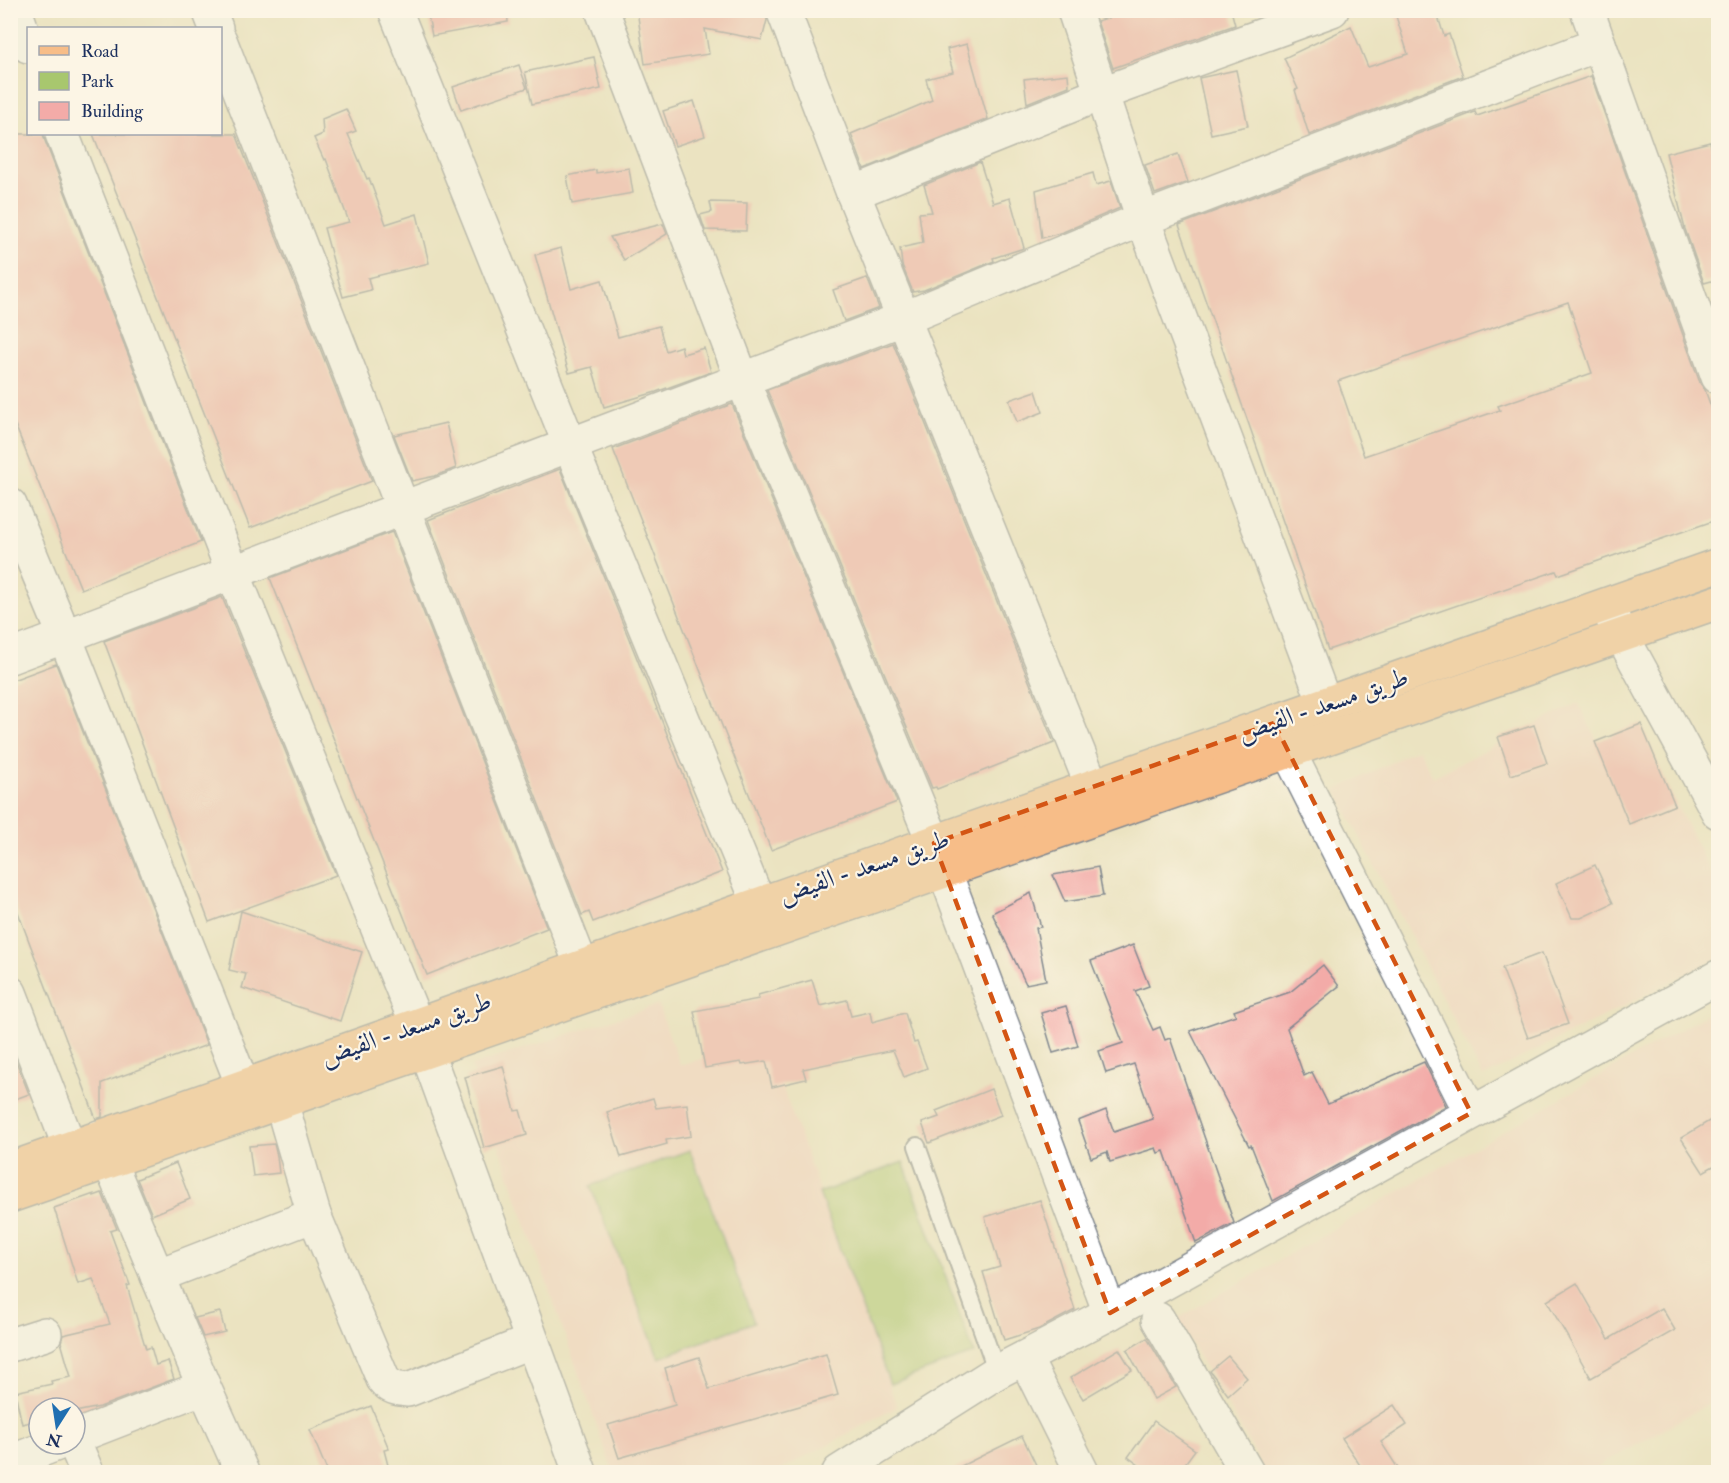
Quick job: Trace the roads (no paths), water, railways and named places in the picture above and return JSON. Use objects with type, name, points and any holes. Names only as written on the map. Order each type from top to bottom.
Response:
[{"type":"main road","name":"طريق مسعد - الفيض","points":[[10,1196],[93,1149],[243,1086],[422,1039],[939,857],[1092,786],[1719,565]]},
{"type":"main road","name":"طريق مسعد - الفيض","points":[[10,1169],[281,1102],[582,967],[759,904],[939,857],[1289,752],[1719,602]]},
{"type":"street","points":[[15,10],[27,43]]},
{"type":"street","points":[[209,10],[216,27]]},
{"type":"street","points":[[395,10],[570,445],[759,904]]},
{"type":"street","points":[[602,10],[742,380],[939,857],[1110,1313]]},
{"type":"street","points":[[783,10],[853,193],[1092,786]]},
{"type":"street","points":[[1074,10],[1143,219],[1325,704]]},
{"type":"street","points":[[853,193],[1101,94],[1332,10]]},
{"type":"street","points":[[1587,10],[1719,377]]},
{"type":"street","points":[[10,657],[904,318],[1143,219],[1599,44]]},
{"type":"street","points":[[222,45],[582,967]]},
{"type":"street","points":[[62,135],[233,573],[422,1039],[580,1473]]},
{"type":"street","points":[[10,506],[65,636],[243,1086]]},
{"type":"street","points":[[1605,605],[1719,812]]},
{"type":"street","points":[[1274,723],[1471,1113]]},
{"type":"street","points":[[839,1473],[876,1464],[1011,1365],[1110,1313],[1719,977]]},
{"type":"street","points":[[10,993],[157,1276],[242,1473]]},
{"type":"street","points":[[281,1102],[314,1215],[383,1379],[388,1385],[408,1390],[532,1341]]},
{"type":"street","points":[[157,1276],[314,1215]]},
{"type":"street","points":[[1158,1319],[1247,1473]]},
{"type":"street","points":[[10,1345],[45,1334]]},
{"type":"street","points":[[1011,1365],[1082,1473]]},
{"type":"street","points":[[87,1432],[204,1388]]},
{"type":"street","points":[[10,1462],[27,1455]]},
{"type":"street","points":[[80,1456],[87,1473]]},
{"type":"lane","points":[[917,1146],[1011,1365]]}]
